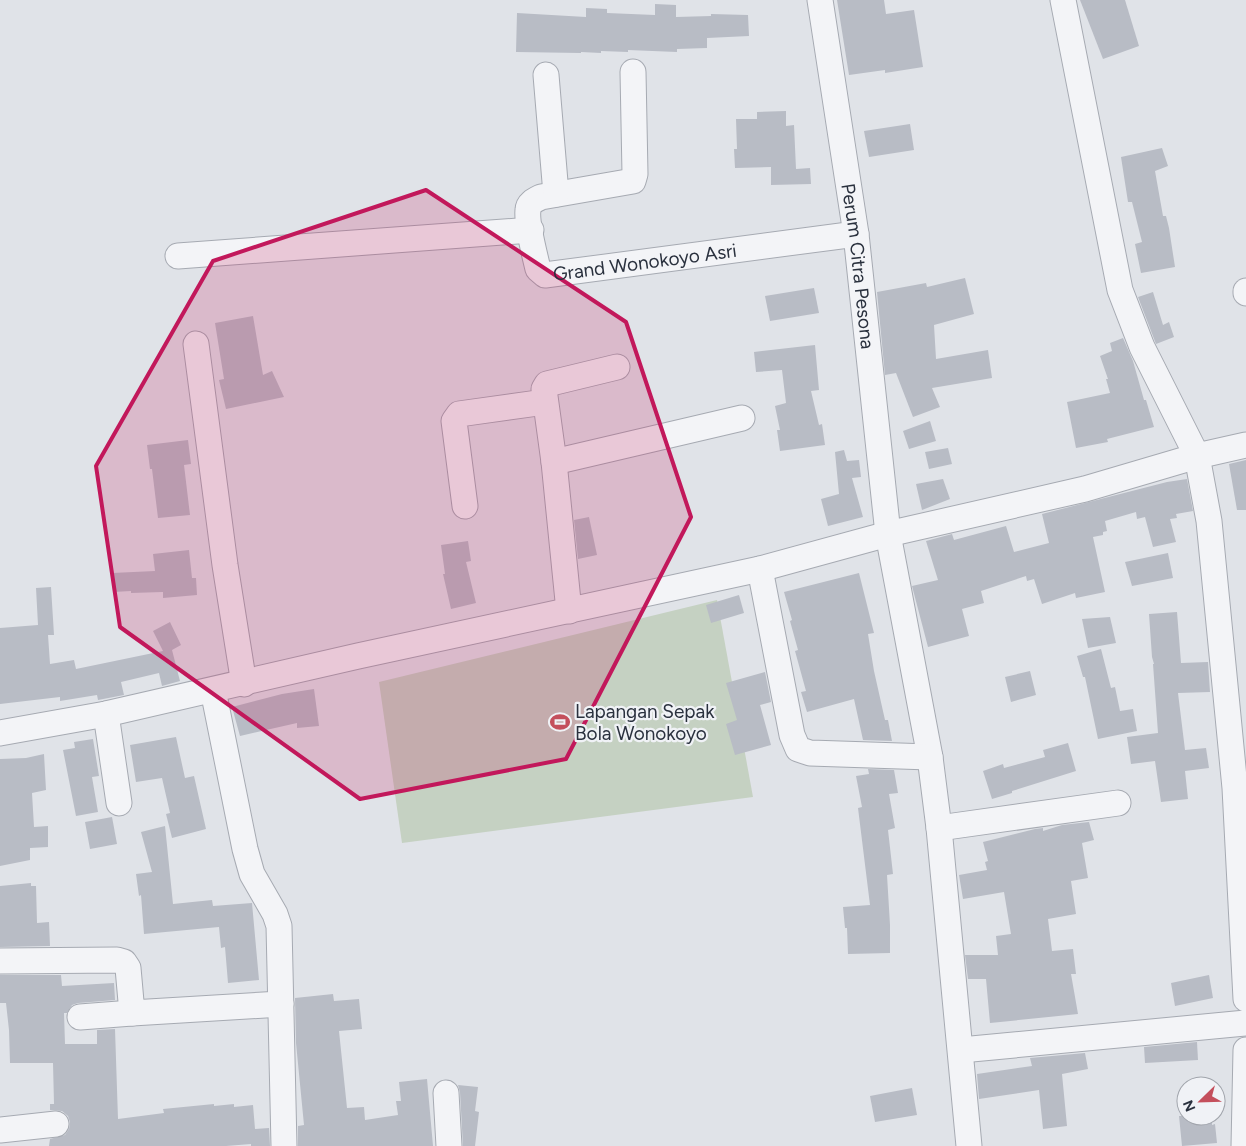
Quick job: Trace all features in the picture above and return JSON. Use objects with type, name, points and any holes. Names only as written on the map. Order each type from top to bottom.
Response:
[{"type":"street","name":"Perum Citra Pesona","points":[[820,0],[856,234],[888,534],[930,757],[939,828],[969,1146]]},
{"type":"street","points":[[1063,0],[1120,290],[1142,347],[1197,456],[1209,521],[1234,778],[1246,999]]},
{"type":"street","name":"Grand Wonokoyo Asri","points":[[633,72],[636,174],[633,181],[556,194],[532,201],[528,209],[538,270],[545,275],[856,234]]},
{"type":"street","points":[[546,75],[556,194]]},
{"type":"street","points":[[178,256],[531,230]]},
{"type":"street","points":[[196,344],[225,565],[244,684]]},
{"type":"street","points":[[569,611],[554,462],[544,389],[547,384],[617,367]]},
{"type":"street","points":[[465,506],[454,421],[459,414],[545,402]]},
{"type":"street","points":[[554,462],[742,418]]},
{"type":"street","points":[[0,733],[106,714],[244,684],[358,656],[760,569],[888,534],[1085,489],[1197,456],[1246,445]]},
{"type":"street","points":[[760,569],[792,735],[798,749],[810,753],[930,757]]},
{"type":"street","points":[[213,690],[247,858],[252,874],[274,914],[278,926],[284,1146]]},
{"type":"street","points":[[106,714],[119,803]]},
{"type":"street","points":[[939,828],[1118,803]]},
{"type":"street","points":[[0,961],[117,960],[124,962],[128,968],[132,1013]]},
{"type":"street","points":[[80,1017],[281,1004]]},
{"type":"street","points":[[961,1050],[1246,1023]]},
{"type":"street","points":[[1244,1146],[1246,1050]]},
{"type":"street","points":[[446,1093],[449,1146]]},
{"type":"street","points":[[0,1130],[56,1124]]},
{"type":"highlighted area","points":[[426,190],[626,322],[691,517],[566,759],[360,799],[120,627],[96,466],[213,261]]},
{"type":"green space","name":"Lapangan Sepak Bola Wonokoyo","points":[[717,600],[753,797],[402,843],[379,682]]},
{"type":"building","points":[[837,0],[884,0],[886,14],[914,10],[923,67],[885,73],[885,70],[849,75]]},
{"type":"building","points":[[1080,0],[1125,0],[1139,46],[1103,59]]},
{"type":"building","points":[[655,4],[676,5],[676,17],[711,16],[711,14],[748,15],[749,36],[707,38],[707,48],[677,49],[677,52],[628,50],[628,52],[601,51],[601,53],[516,52],[517,13],[586,17],[586,8],[607,9],[607,13],[655,15]]},
{"type":"building","points":[[786,111],[786,126],[794,125],[796,169],[810,168],[811,184],[771,185],[771,167],[735,168],[734,149],[737,149],[736,119],[757,119],[757,112]]},
{"type":"building","points":[[910,124],[914,150],[869,157],[864,131]]},
{"type":"building","points":[[1162,148],[1168,166],[1155,171],[1163,216],[1166,216],[1169,228],[1175,267],[1141,273],[1135,244],[1142,242],[1132,202],[1128,202],[1121,157]]},
{"type":"building","points":[[965,278],[974,314],[934,325],[936,359],[988,350],[992,378],[932,388],[940,407],[913,417],[896,373],[885,375],[877,292],[926,283],[927,287]]},
{"type":"building","points":[[814,288],[819,313],[770,321],[765,296]]},
{"type":"building","points":[[1153,292],[1163,325],[1169,322],[1174,337],[1156,344],[1138,297]]},
{"type":"building","points":[[253,316],[263,375],[272,371],[284,397],[226,409],[219,380],[224,379],[215,323]]},
{"type":"building","points":[[1123,338],[1133,361],[1154,427],[1107,439],[1108,442],[1076,448],[1067,402],[1110,393],[1106,379],[1108,379],[1100,356],[1112,351],[1110,343]]},
{"type":"building","points":[[815,345],[819,390],[811,391],[819,425],[822,424],[825,445],[780,451],[777,430],[780,430],[775,406],[786,403],[782,370],[756,372],[754,352]]},
{"type":"building","points":[[930,421],[936,441],[909,449],[903,431]]},
{"type":"building","points":[[188,440],[191,464],[184,465],[190,515],[158,518],[147,445]]},
{"type":"building","points":[[948,448],[952,464],[929,469],[925,452]]},
{"type":"building","points":[[844,450],[847,461],[859,460],[861,477],[852,478],[863,517],[828,526],[821,499],[839,494],[835,452]]},
{"type":"building","points":[[1246,460],[1246,510],[1237,510],[1229,464]]},
{"type":"building","points":[[943,479],[950,499],[922,510],[916,484]]},
{"type":"building","points":[[1187,479],[1193,511],[1176,514],[1177,518],[1170,519],[1176,542],[1153,547],[1145,517],[1137,519],[1136,512],[1105,521],[1107,531],[1103,532],[1103,535],[1093,537],[1105,592],[1076,598],[1075,593],[1042,604],[1034,579],[1027,581],[1026,576],[981,591],[984,603],[962,609],[969,636],[928,647],[912,586],[938,580],[926,541],[952,534],[954,540],[1006,526],[1014,552],[1049,543],[1042,514],[1167,482]]},
{"type":"building","points":[[589,517],[597,555],[578,559],[574,520]]},
{"type":"building","points":[[468,541],[471,561],[466,562],[476,603],[451,609],[443,574],[445,574],[441,545]]},
{"type":"building","points":[[189,550],[192,578],[196,578],[197,595],[163,598],[163,592],[113,592],[112,573],[155,571],[153,554]]},
{"type":"building","points":[[1168,553],[1173,578],[1132,586],[1125,562]]},
{"type":"building","points":[[859,573],[874,633],[868,634],[874,671],[885,720],[888,720],[892,741],[863,740],[854,699],[807,712],[801,692],[806,691],[795,651],[798,650],[784,592]]},
{"type":"building","points":[[51,587],[54,635],[48,635],[50,664],[74,660],[76,669],[163,651],[153,631],[170,622],[181,645],[172,650],[180,681],[162,686],[159,673],[121,682],[124,695],[98,700],[97,695],[60,701],[60,697],[0,704],[0,628],[38,625],[36,588]]},
{"type":"building","points":[[739,595],[744,613],[711,623],[706,605]]},
{"type":"building","points":[[1177,612],[1181,663],[1208,662],[1210,692],[1178,693],[1185,750],[1206,748],[1209,768],[1185,771],[1188,799],[1161,802],[1155,761],[1131,764],[1127,737],[1158,733],[1149,614]]},
{"type":"building","points":[[1110,617],[1116,643],[1088,648],[1082,619]]},
{"type":"building","points":[[1101,649],[1111,688],[1115,687],[1120,711],[1133,709],[1137,731],[1098,739],[1085,677],[1083,677],[1077,656]]},
{"type":"building","points":[[1030,671],[1036,695],[1011,702],[1005,677]]},
{"type":"building","points":[[765,672],[771,702],[760,705],[771,745],[735,755],[726,724],[737,720],[726,683]]},
{"type":"building","points":[[314,689],[319,726],[297,728],[297,723],[240,736],[232,707],[282,694]]},
{"type":"building","points":[[176,737],[185,778],[194,776],[206,829],[172,838],[166,814],[170,813],[162,778],[136,782],[130,745]]},
{"type":"building","points":[[93,739],[99,776],[92,777],[98,812],[76,816],[63,750],[75,748],[74,742]]},
{"type":"building","points":[[1068,743],[1076,771],[992,799],[983,771],[1003,764],[1004,768],[1045,757],[1043,750]]},
{"type":"building","points":[[44,754],[46,790],[32,793],[34,827],[48,826],[48,847],[30,848],[30,860],[0,866],[0,759],[26,758]]},
{"type":"building","points":[[868,769],[894,770],[898,793],[889,794],[895,828],[888,830],[893,874],[887,875],[890,953],[848,954],[847,928],[845,928],[843,907],[870,905],[858,808],[862,807],[856,776],[869,774]]},
{"type":"building","points":[[112,817],[117,844],[90,849],[85,822]]},
{"type":"building","points":[[1089,822],[1094,840],[1082,843],[1088,878],[1071,881],[1076,914],[1048,919],[1052,951],[1073,949],[1076,974],[1071,974],[1078,1014],[990,1023],[986,979],[968,979],[965,955],[998,955],[996,936],[1011,934],[1004,892],[963,899],[959,875],[987,870],[985,862],[988,861],[983,842],[1035,829],[1043,828],[1043,831],[1062,825]]},
{"type":"building","points":[[165,826],[173,904],[212,900],[213,906],[252,903],[259,980],[228,983],[225,947],[221,948],[219,927],[144,934],[141,895],[139,896],[136,874],[152,872],[141,832]]},
{"type":"building","points":[[31,883],[31,886],[36,886],[37,923],[49,922],[50,946],[0,947],[0,886]]},
{"type":"building","points":[[0,975],[61,975],[62,986],[114,983],[115,1000],[78,1003],[72,1005],[67,1013],[64,1013],[65,1044],[97,1044],[97,1030],[115,1029],[118,1119],[164,1113],[163,1109],[214,1104],[214,1106],[234,1104],[234,1107],[253,1105],[255,1129],[269,1128],[270,1146],[251,1146],[251,1144],[226,1146],[49,1146],[50,1139],[65,1135],[69,1129],[70,1122],[68,1116],[62,1111],[50,1110],[50,1104],[54,1104],[53,1063],[10,1063],[6,1003],[0,1003]]},
{"type":"building","points":[[1209,975],[1213,998],[1175,1006],[1171,983]]},
{"type":"building","points":[[333,994],[334,1001],[359,999],[362,1029],[339,1031],[347,1108],[364,1107],[365,1120],[398,1115],[396,1101],[401,1101],[399,1082],[427,1079],[433,1146],[298,1146],[298,1126],[304,1125],[296,1043],[295,998]]},
{"type":"building","points":[[1197,1042],[1198,1060],[1145,1063],[1144,1047]]},
{"type":"building","points":[[1085,1053],[1088,1069],[1062,1074],[1067,1126],[1043,1129],[1039,1090],[979,1099],[977,1074],[1032,1066],[1030,1058]]},
{"type":"building","points":[[458,1085],[478,1087],[475,1111],[479,1112],[475,1146],[463,1146]]},
{"type":"building","points":[[912,1088],[917,1115],[875,1122],[870,1096]]},
{"type":"building","points":[[1180,1126],[1215,1126],[1217,1143],[1182,1146]]},
{"type":"place","name":"Lapangan Sepak Bola Wonokoyo","points":[[560,722]]}]
